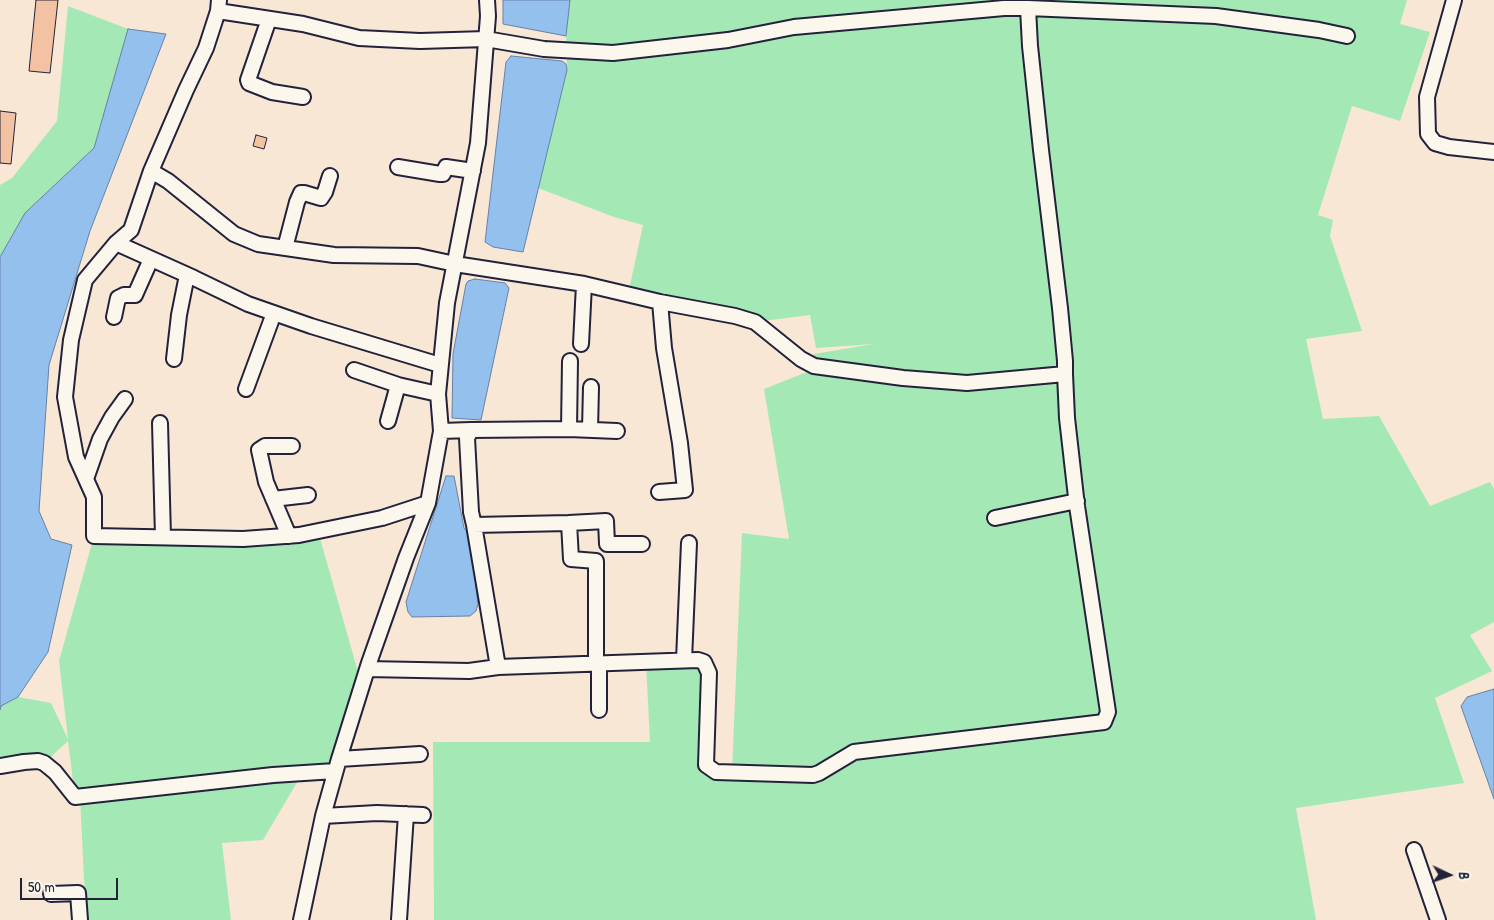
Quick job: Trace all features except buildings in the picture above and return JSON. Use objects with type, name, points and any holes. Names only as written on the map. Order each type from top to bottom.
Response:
[{"type":"street","points":[[300,920],[323,816],[337,765],[367,668],[428,502],[441,431],[438,394],[447,303],[478,143],[488,16],[487,0]]},
{"type":"street","points":[[1454,0],[1427,97],[1428,134],[1435,143],[1449,147],[1494,152]]},
{"type":"street","points":[[428,502],[382,518],[289,536],[243,539],[94,536],[94,497],[76,457],[65,397],[70,340],[85,280],[116,244],[131,230],[151,171],[206,48],[218,6],[359,38],[420,41],[486,39],[544,49],[613,54],[728,40],[794,27],[1003,4],[1028,8],[1216,16],[1319,30],[1347,36]]},
{"type":"street","points":[[367,668],[469,671],[498,667],[698,660],[704,662],[707,667],[706,765],[716,772],[813,774],[819,773],[854,752],[1104,722],[1108,712],[1077,501],[1067,418],[1060,308],[1041,150],[1028,8]]},
{"type":"street","points":[[269,19],[248,80],[249,83],[272,92],[302,97]]},
{"type":"street","points":[[398,167],[440,174],[444,174],[446,167],[473,171]]},
{"type":"street","points":[[151,171],[168,181],[234,234],[258,244],[334,255],[418,256],[455,264],[584,284],[660,302],[735,316],[755,322],[801,359],[814,366],[903,378],[967,383],[1065,374]]},
{"type":"street","points":[[285,248],[301,193],[320,198],[324,195],[330,176]]},
{"type":"street","points":[[116,244],[248,304],[311,326],[440,365]]},
{"type":"street","points":[[114,317],[118,298],[124,295],[135,295],[151,259]]},
{"type":"street","points":[[174,359],[179,315],[187,275]]},
{"type":"street","points":[[581,344],[584,284]]},
{"type":"street","points":[[659,492],[685,490],[680,443],[664,348],[660,302]]},
{"type":"street","points":[[246,389],[274,313]]},
{"type":"street","points":[[569,429],[570,361]]},
{"type":"street","points":[[354,370],[398,385],[438,394]]},
{"type":"street","points":[[388,421],[398,385]]},
{"type":"street","points":[[590,430],[591,387]]},
{"type":"street","points":[[86,479],[100,439],[125,399]]},
{"type":"street","points":[[160,423],[163,537]]},
{"type":"street","points":[[441,431],[569,429],[617,431]]},
{"type":"street","points":[[470,430],[467,438],[471,512],[498,667]]},
{"type":"street","points":[[289,536],[266,482],[259,450],[265,446],[292,446]]},
{"type":"street","points":[[273,499],[308,495]]},
{"type":"street","points":[[995,518],[1077,501]]},
{"type":"street","points":[[474,525],[569,524],[606,521],[607,544],[642,544]]},
{"type":"street","points":[[569,524],[571,559],[596,562],[599,710]]},
{"type":"street","points":[[684,660],[689,544]]},
{"type":"street","points":[[0,766],[24,762],[44,762],[55,772],[75,797],[273,775],[420,754]]},
{"type":"street","points":[[323,816],[377,813],[424,815]]},
{"type":"street","points":[[399,920],[406,814]]},
{"type":"street","points":[[1414,850],[1438,920]]},
{"type":"street","points":[[51,894],[78,893],[80,920]]},
{"type":"green space","points":[[570,0],[1407,0],[1400,24],[1430,32],[1400,121],[1352,106],[1318,215],[1333,220],[1330,236],[1362,331],[1306,339],[1323,419],[1379,416],[1430,506],[1490,482],[1494,489],[1494,622],[1470,635],[1492,671],[1435,698],[1464,783],[1296,808],[1316,920],[434,920],[433,742],[650,742],[646,662],[704,662],[710,769],[732,772],[742,533],[789,539],[764,389],[812,370],[814,354],[874,344],[816,348],[810,315],[755,322],[629,290],[643,225],[614,217],[538,188],[567,70],[566,36]]},
{"type":"green space","points":[[68,6],[128,29],[113,85],[94,148],[25,213],[0,257],[0,185],[12,178],[57,121]]},
{"type":"green space","points":[[318,531],[362,686],[335,771],[302,774],[263,840],[222,843],[231,920],[86,920],[80,797],[75,797],[68,741],[44,763],[0,768],[0,710],[1,706],[18,697],[51,703],[68,739],[59,661],[94,536]]},
{"type":"water","points":[[503,0],[570,0],[566,36],[503,24]]},
{"type":"water","points":[[128,29],[166,34],[90,231],[49,365],[39,511],[51,539],[72,545],[48,652],[18,697],[1,706],[0,710],[0,257],[25,213],[94,148]]},
{"type":"water","points":[[511,56],[562,61],[566,64],[567,70],[523,252],[493,247],[485,242],[506,62]]},
{"type":"water","points":[[475,279],[505,283],[509,288],[481,420],[452,418],[453,354],[466,284],[468,281]]},
{"type":"water","points":[[446,476],[454,476],[464,528],[470,535],[478,604],[476,611],[470,616],[412,617],[408,612],[406,602]]},
{"type":"water","points":[[1494,689],[1494,799],[1461,706],[1467,697]]}]
